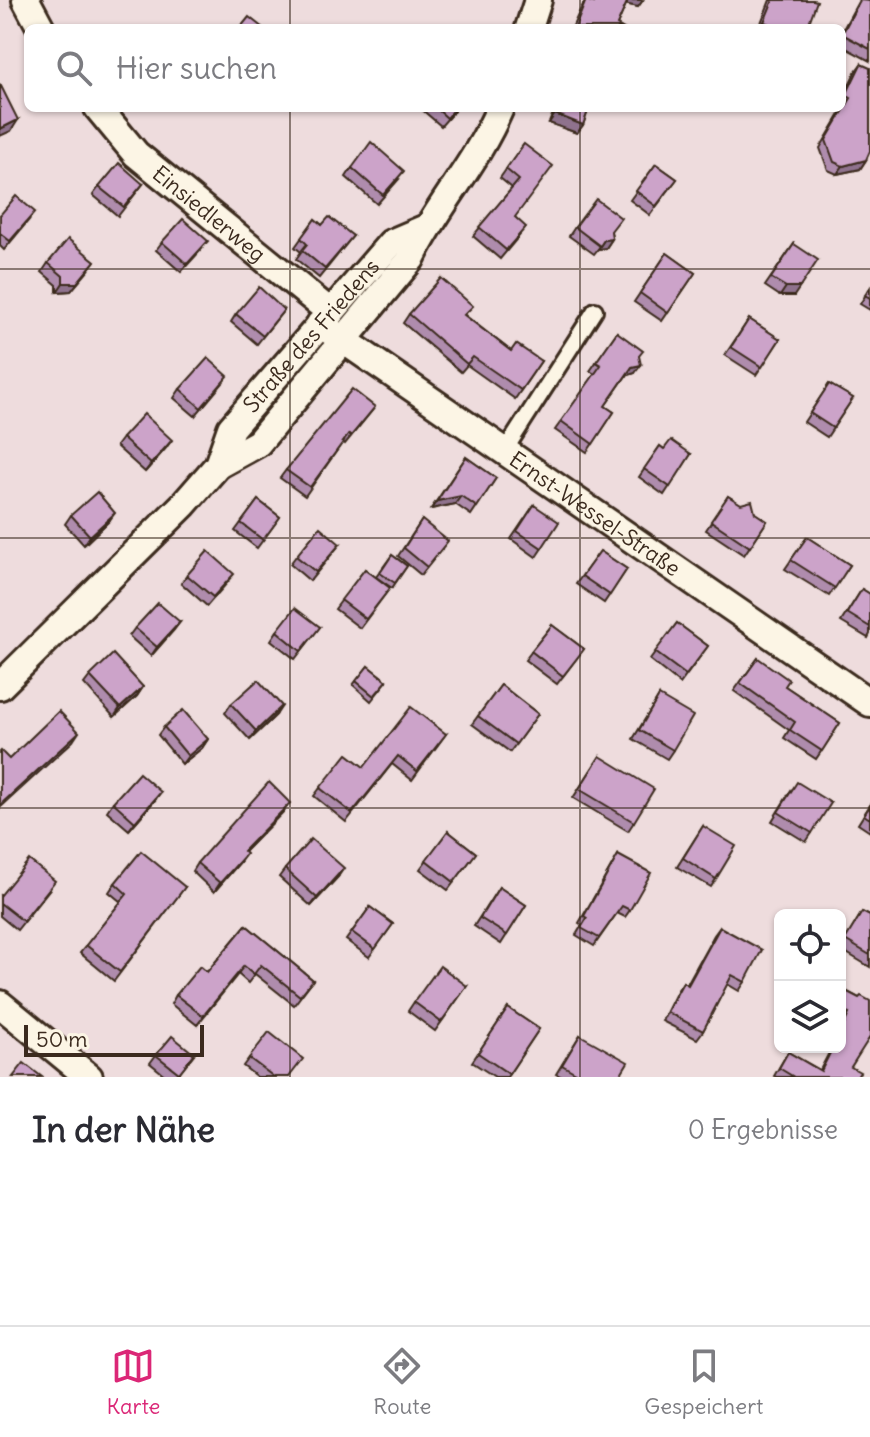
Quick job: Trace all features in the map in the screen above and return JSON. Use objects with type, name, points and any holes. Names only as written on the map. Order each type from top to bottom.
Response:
[{"type":"street","points":[[26,0],[39,24]]},
{"type":"street","points":[[530,24],[538,0]]},
{"type":"street","name":"Einsiedlerweg","points":[[101,112],[136,154],[325,318]]},
{"type":"street","name":"Straße des Friedens","points":[[0,686],[134,557],[218,465],[258,443],[411,259],[426,228],[482,145],[498,112]]},
{"type":"street","name":"Straße des Friedens","points":[[218,465],[231,428],[325,318],[391,243],[426,228]]},
{"type":"street","name":"Ernst-Wessel-Straße","points":[[325,318],[345,341],[870,703]]},
{"type":"street","points":[[0,1004],[89,1077]]},
{"type":"lane","points":[[504,452],[595,310]]},
{"type":"building","points":[[586,0],[594,3],[595,0],[628,0],[617,24],[577,24]]},
{"type":"building","points":[[773,0],[817,1],[808,24],[764,22]]},
{"type":"building","points":[[860,0],[870,1],[870,49],[846,36],[846,26]]},
{"type":"building","points":[[249,17],[258,24],[243,24]]},
{"type":"building","points":[[861,64],[870,68],[870,151],[866,160],[843,166],[834,162],[826,140],[843,112],[846,112],[851,98],[846,95]]},
{"type":"building","points":[[0,84],[18,120],[0,129]]},
{"type":"building","points":[[556,112],[588,112],[583,125]]},
{"type":"building","points":[[371,142],[404,171],[383,195],[352,168]]},
{"type":"building","points":[[524,144],[553,166],[515,217],[526,227],[506,250],[479,227],[519,180],[506,169]]},
{"type":"building","points":[[119,163],[143,184],[124,207],[99,187]]},
{"type":"building","points":[[656,164],[677,179],[656,206],[636,191]]},
{"type":"building","points":[[16,196],[35,212],[10,241],[0,233],[0,215]]},
{"type":"building","points":[[596,199],[621,218],[611,231],[612,239],[604,240],[600,246],[575,227]]},
{"type":"building","points":[[329,217],[353,236],[325,269],[302,250],[307,244],[301,238],[315,219],[322,225]]},
{"type":"building","points":[[183,219],[208,241],[187,264],[162,242]]},
{"type":"building","points":[[68,239],[95,261],[77,283],[63,283],[63,276],[48,263]]},
{"type":"building","points":[[794,244],[818,260],[800,287],[786,287],[771,278]]},
{"type":"building","points":[[667,253],[695,273],[668,313],[640,293]]},
{"type":"building","points":[[441,278],[473,306],[464,315],[511,351],[516,344],[541,361],[521,390],[473,357],[467,364],[409,314]]},
{"type":"building","points":[[259,287],[284,310],[263,336],[236,314]]},
{"type":"building","points":[[749,319],[780,339],[762,367],[731,347]]},
{"type":"building","points":[[617,332],[643,351],[639,356],[641,365],[632,367],[605,406],[614,412],[593,444],[561,421],[601,365],[596,362]]},
{"type":"building","points":[[208,358],[228,376],[201,408],[180,389]]},
{"type":"building","points":[[829,384],[853,398],[833,428],[810,413]]},
{"type":"building","points":[[352,389],[375,407],[351,436],[349,434],[310,487],[286,470]]},
{"type":"building","points":[[144,414],[172,440],[151,464],[122,438]]},
{"type":"building","points":[[671,440],[691,454],[670,487],[644,469],[660,446],[664,449]]},
{"type":"building","points":[[466,457],[496,478],[477,507],[461,496],[437,501]]},
{"type":"building","points":[[97,492],[115,513],[90,536],[71,515]]},
{"type":"building","points":[[728,496],[741,504],[752,501],[755,513],[767,521],[750,547],[711,521]]},
{"type":"building","points":[[258,500],[280,517],[263,540],[241,523]]},
{"type":"building","points":[[534,505],[559,522],[542,548],[517,531]]},
{"type":"building","points":[[422,520],[448,541],[427,567],[404,548]]},
{"type":"building","points":[[320,527],[340,544],[316,572],[296,556]]},
{"type":"building","points":[[807,537],[850,565],[835,588],[791,560]]},
{"type":"building","points":[[208,551],[234,574],[213,597],[187,575]]},
{"type":"building","points":[[600,551],[627,569],[610,595],[582,576]]},
{"type":"building","points":[[392,555],[407,566],[395,583],[380,573]]},
{"type":"building","points":[[365,569],[390,588],[366,619],[341,600]]},
{"type":"building","points":[[862,589],[870,594],[870,627],[847,613]]},
{"type":"building","points":[[158,603],[180,622],[157,647],[135,628]]},
{"type":"building","points":[[295,608],[320,627],[301,651],[277,631]]},
{"type":"building","points":[[677,623],[708,646],[686,675],[655,652]]},
{"type":"building","points":[[552,625],[584,649],[563,676],[531,651]]},
{"type":"building","points":[[113,654],[143,687],[120,708],[90,676]]},
{"type":"building","points":[[758,658],[789,680],[785,686],[840,723],[822,751],[790,730],[795,722],[740,683]]},
{"type":"building","points":[[368,666],[387,681],[374,696],[356,681]]},
{"type":"building","points":[[258,680],[282,706],[256,731],[231,704]]},
{"type":"building","points":[[501,685],[538,714],[516,744],[478,716]]},
{"type":"building","points":[[659,696],[693,716],[673,750],[639,730]]},
{"type":"building","points":[[411,707],[446,734],[417,771],[398,756],[352,813],[320,788],[347,754],[364,767]]},
{"type":"building","points":[[183,710],[208,739],[188,756],[164,727]]},
{"type":"building","points":[[59,711],[79,732],[0,805],[0,752],[9,759]]},
{"type":"building","points":[[600,756],[654,789],[634,822],[579,789]]},
{"type":"building","points":[[139,773],[161,792],[135,822],[113,802]]},
{"type":"building","points":[[269,782],[290,803],[243,851],[246,854],[220,883],[197,863]]},
{"type":"building","points":[[797,782],[831,803],[812,833],[778,812]]},
{"type":"building","points":[[703,826],[736,846],[716,879],[683,858]]},
{"type":"building","points":[[448,831],[476,853],[454,882],[426,860]]},
{"type":"building","points":[[311,839],[344,868],[317,898],[285,869]]},
{"type":"building","points":[[141,851],[185,887],[120,972],[86,945],[127,894],[115,883]]},
{"type":"building","points":[[618,855],[651,873],[630,910],[622,906],[599,938],[581,928],[587,918],[584,916]]},
{"type":"building","points":[[29,860],[55,881],[23,921],[0,903],[0,896]]},
{"type":"building","points":[[499,887],[526,905],[507,935],[480,918]]},
{"type":"building","points":[[370,907],[393,924],[375,949],[352,932]]},
{"type":"building","points":[[862,912],[870,916],[870,955],[846,938]]},
{"type":"building","points":[[246,925],[313,980],[300,996],[261,965],[254,974],[244,966],[203,1016],[176,995],[200,966],[207,972]]},
{"type":"building","points":[[720,927],[762,950],[745,982],[732,975],[703,1031],[667,1012],[683,982],[688,985]]},
{"type":"building","points":[[440,966],[467,986],[441,1022],[414,1002]]},
{"type":"building","points":[[846,991],[870,1001],[870,1037],[851,1067],[860,1072],[857,1077],[794,1077],[779,1068],[787,1053],[821,1071],[830,1053],[846,1053],[846,1020],[849,1014],[846,1012]]},
{"type":"building","points":[[508,1008],[539,1029],[509,1074],[478,1053]]},
{"type":"building","points":[[269,1032],[303,1059],[289,1077],[274,1077],[249,1058]]},
{"type":"building","points":[[580,1035],[628,1062],[619,1077],[583,1077],[562,1065]]},
{"type":"building","points":[[172,1036],[194,1054],[179,1073],[156,1055]]},
{"type":"building","points":[[24,1063],[42,1077],[13,1077]]}]
